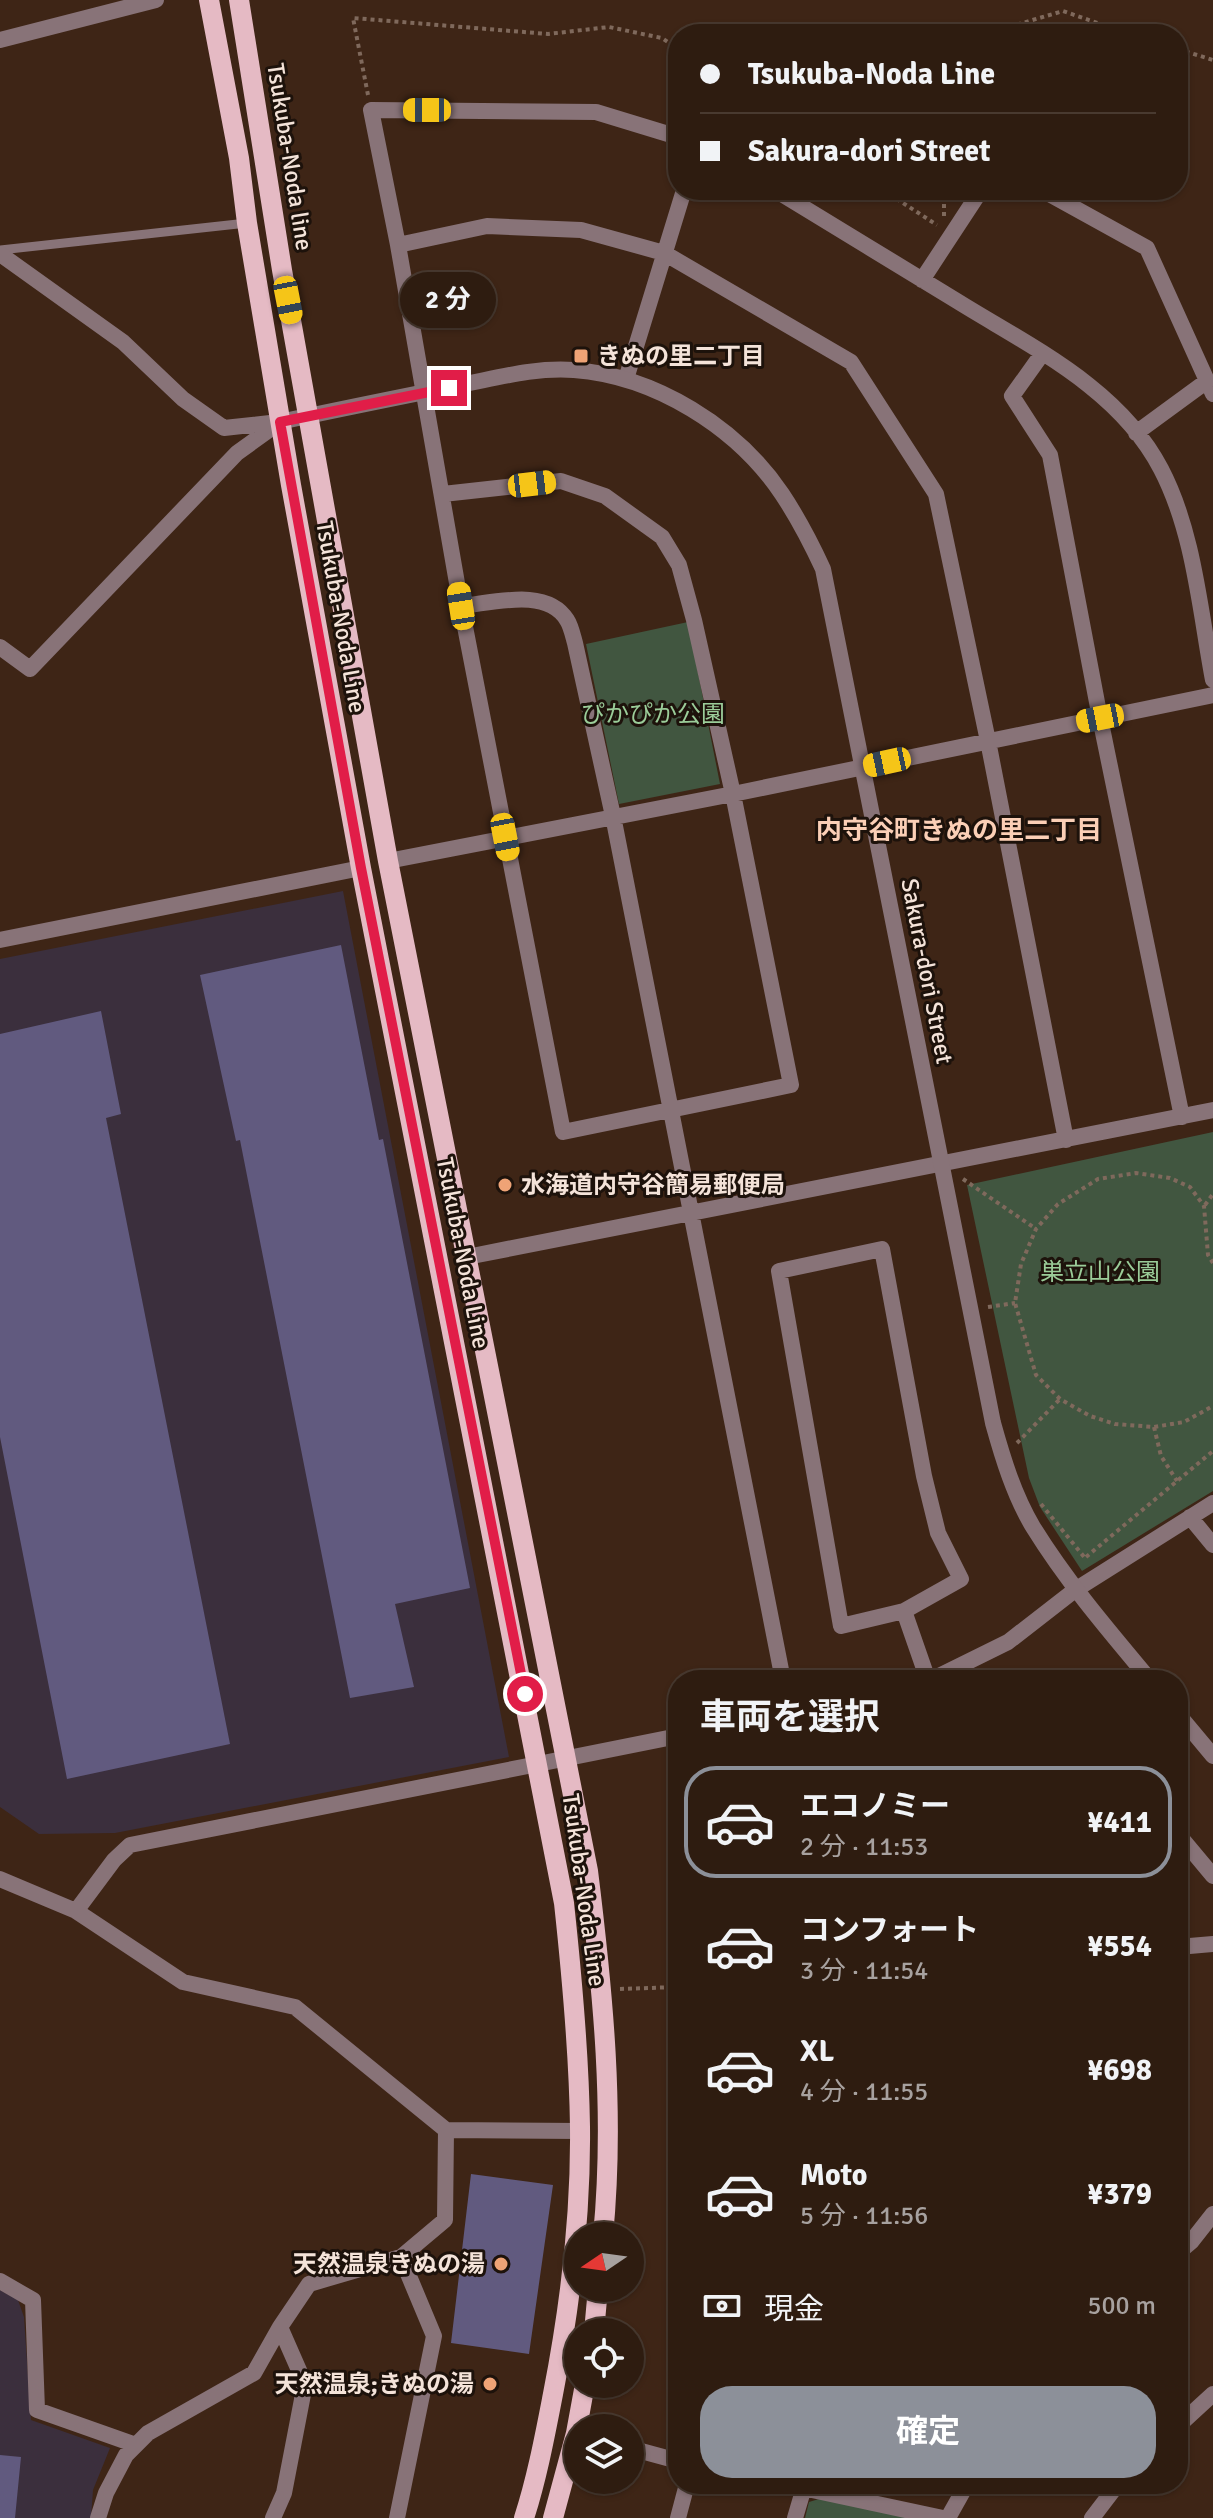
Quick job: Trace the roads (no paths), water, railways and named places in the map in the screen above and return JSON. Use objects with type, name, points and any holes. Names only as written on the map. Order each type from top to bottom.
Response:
[{"type":"main road","name":"Tsukuba-Noda Line","points":[[209,0],[239,158],[280,422],[361,868],[564,1903],[576,2031],[580,2131],[576,2228],[566,2327],[547,2428],[524,2518]]},
{"type":"main road","name":"Tsukuba-Noda line","points":[[239,0],[309,416]]},
{"type":"main road","name":"Tsukuba-Noda Line","points":[[309,416],[388,861],[588,1871],[606,2036],[608,2129],[604,2222]]},
{"type":"main road","points":[[553,2518],[564,2480]]},
{"type":"street","points":[[0,40],[156,0]]},
{"type":"street","points":[[443,494],[561,481],[605,496],[662,537],[679,565],[733,794],[791,1085],[563,1132],[461,606],[425,392],[371,110],[596,112],[668,134]]},
{"type":"street","points":[[626,379],[681,200]]},
{"type":"street","points":[[791,200],[1098,390],[1136,433],[1160,468],[1183,522],[1213,680]]},
{"type":"street","points":[[922,280],[974,200]]},
{"type":"street","points":[[1060,200],[1147,248],[1210,388],[1136,433]]},
{"type":"street","points":[[398,245],[487,226],[581,230],[664,253],[851,362],[936,494],[1066,1140]]},
{"type":"street","name":"Sakura-dori Street","points":[[0,252],[123,342],[183,399],[224,428],[280,422],[546,370],[574,370],[626,379],[670,398],[721,430],[750,455],[781,492],[806,532],[823,569],[1002,1458],[1033,1526],[1075,1590],[1142,1670]]},
{"type":"street","points":[[1042,354],[1012,396],[1050,455],[1182,1117]]},
{"type":"street","points":[[0,647],[30,669],[237,453],[280,422]]},
{"type":"street","points":[[461,606],[519,600],[550,603],[566,619],[575,643],[613,816],[781,1670]]},
{"type":"street","points":[[388,861],[1213,695]]},
{"type":"street","points":[[0,940],[361,868]]},
{"type":"street","points":[[467,1257],[1213,1110]]},
{"type":"street","points":[[882,1249],[924,1476],[938,1533],[961,1579],[904,1611],[841,1626],[779,1271],[882,1249]]},
{"type":"street","points":[[951,1670],[1008,1642],[1075,1590],[1213,1503]]},
{"type":"street","points":[[1190,1517],[1213,1545]]},
{"type":"street","points":[[904,1611],[926,1670]]},
{"type":"street","points":[[1188,1726],[1213,1756]]},
{"type":"street","points":[[76,1911],[114,1860],[130,1845],[668,1738]]},
{"type":"street","points":[[1188,1846],[1213,1876]]},
{"type":"street","points":[[0,1879],[76,1911],[183,1982],[295,2007],[446,2130],[580,2131]]},
{"type":"street","points":[[1188,1946],[1213,1944]]},
{"type":"street","points":[[98,2518],[106,2493],[126,2455],[148,2433],[177,2414],[254,2373],[309,2284],[401,2257],[445,2220],[446,2130]]},
{"type":"street","points":[[1188,2243],[1213,2214]]},
{"type":"street","points":[[397,2518],[434,2336],[401,2257]]},
{"type":"street","points":[[0,2281],[33,2300],[37,2410],[136,2445]]},
{"type":"street","points":[[273,2518],[284,2493],[305,2384],[280,2327]]},
{"type":"street","points":[[1188,2417],[1213,2394]]},
{"type":"street","points":[[644,2452],[668,2458]]},
{"type":"street","points":[[678,2518],[684,2494]]},
{"type":"street","points":[[795,2518],[802,2494]]},
{"type":"street","points":[[839,2494],[945,2518],[961,2494]]},
{"type":"street","points":[[1092,2518],[1110,2494]]},
{"type":"lane","points":[[0,252],[247,223]]},
{"type":"place","name":"きぬの里二丁目","points":[[581,356]]},
{"type":"place","name":"水海道内守谷簡易郵便局","points":[[505,1185]]},
{"type":"place","name":"天然温泉きぬの湯","points":[[501,2264]]},
{"type":"place","name":"天然温泉;きぬの湯","points":[[490,2384]]},
{"type":"district","name":"内守谷町きぬの里二丁目","points":[[959,830]]},
{"type":"park label","name":"ぴかぴか公園","points":[[653,714]]},
{"type":"park label","name":"巣立山公園","points":[[1100,1272]]}]
